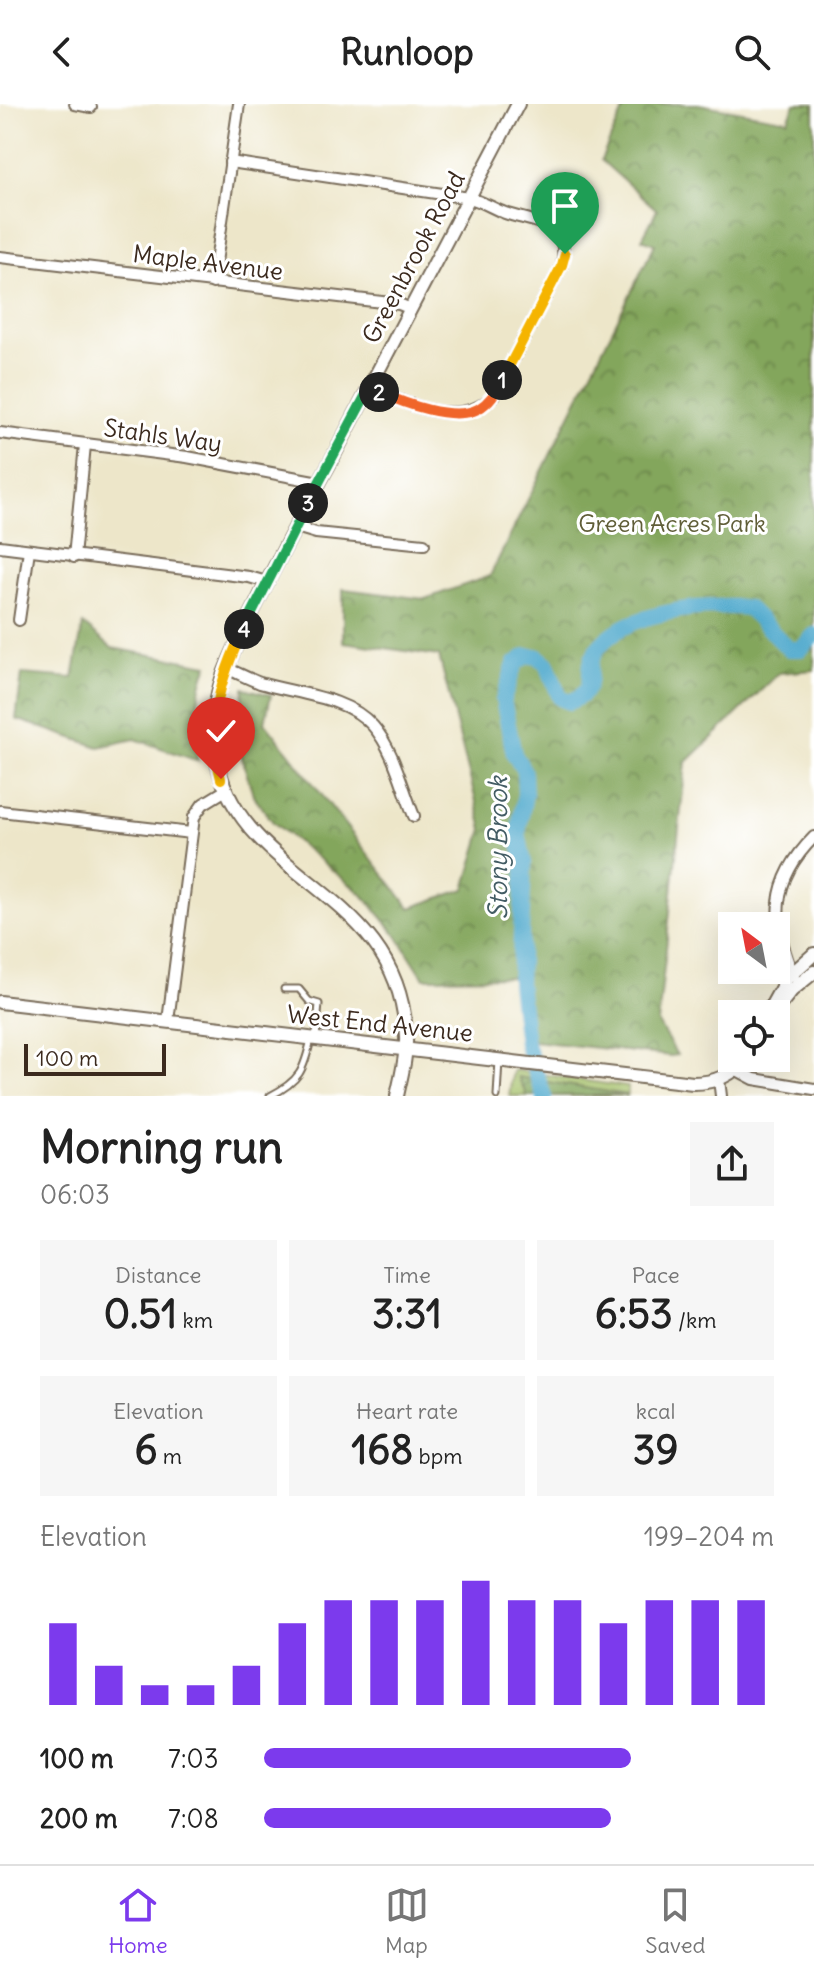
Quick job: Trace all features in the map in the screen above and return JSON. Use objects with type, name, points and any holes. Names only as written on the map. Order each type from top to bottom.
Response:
[{"type":"street","points":[[75,104],[91,107]]},
{"type":"street","points":[[213,283],[239,104]]},
{"type":"street","name":"Greenbrook Road","points":[[397,1096],[406,1049],[405,1027],[399,995],[377,946],[348,912],[253,833],[237,812],[216,758],[214,726],[226,668],[267,582],[518,104]]},
{"type":"street","points":[[230,162],[469,198],[502,212],[548,225],[558,233],[565,254],[562,265],[494,395],[478,408],[458,413],[414,407],[370,387]]},
{"type":"street","name":"Maple Avenue","points":[[0,257],[399,304],[411,309]]},
{"type":"street","name":"Stahls Way","points":[[0,433],[187,457],[319,482]]},
{"type":"street","points":[[74,557],[85,445]]},
{"type":"street","points":[[296,527],[316,533],[424,544]]},
{"type":"street","points":[[0,546],[249,577],[267,582]]},
{"type":"street","points":[[19,620],[29,550]]},
{"type":"street","points":[[226,668],[258,682],[345,706],[361,715],[385,744],[414,816]]},
{"type":"street","points":[[168,1021],[191,833],[199,808],[211,797],[226,790]]},
{"type":"street","points":[[0,811],[191,833]]},
{"type":"street","points":[[795,978],[779,937],[779,899],[789,868],[814,837]]},
{"type":"street","points":[[795,978],[814,954]]},
{"type":"street","points":[[776,1000],[782,985],[814,972]]},
{"type":"street","name":"West End Avenue","points":[[0,1002],[693,1083],[719,1079],[730,1072]]},
{"type":"street","points":[[741,1072],[754,1079],[814,1089]]},
{"type":"street","points":[[719,1079],[721,1096]]},
{"type":"lane","points":[[270,1096],[289,1087],[300,1075],[314,1039],[319,1004],[309,1001],[299,989],[284,989]]},
{"type":"lane","points":[[497,1096],[500,1059]]},
{"type":"green space","name":"Green Acres Park","points":[[626,104],[698,104],[788,120],[795,104],[814,104],[814,670],[779,673],[686,763],[658,1023],[677,1055],[671,1056],[525,1040],[515,977],[424,978],[396,934],[363,895],[273,822],[253,795],[238,745],[244,688],[271,695],[265,722],[410,908],[465,889],[483,829],[439,656],[343,642],[343,589],[425,599],[490,576],[655,244],[642,239],[657,210],[601,160]]},
{"type":"green space","points":[[83,624],[112,648],[208,665],[197,713],[195,740],[198,761],[135,739],[99,747],[16,719],[22,674],[73,678]]},
{"type":"green space","points":[[513,1070],[628,1087],[627,1096],[509,1096]]},
{"type":"green space","points":[[518,1077],[627,1095],[527,1096]]},
{"type":"waterway","name":"Stony Brook","points":[[544,1096],[526,1044],[519,983],[524,863],[518,833],[525,794],[524,771],[514,754],[503,700],[515,664],[526,656],[537,656],[547,664],[560,698],[569,702],[585,692],[596,651],[608,638],[644,619],[688,609],[748,608],[789,649],[801,649],[814,635]]},
{"type":"route","points":[[221,779],[214,746],[214,715],[223,677],[267,582],[370,387],[403,404],[458,413],[469,412],[488,402],[562,265],[565,254]]}]
